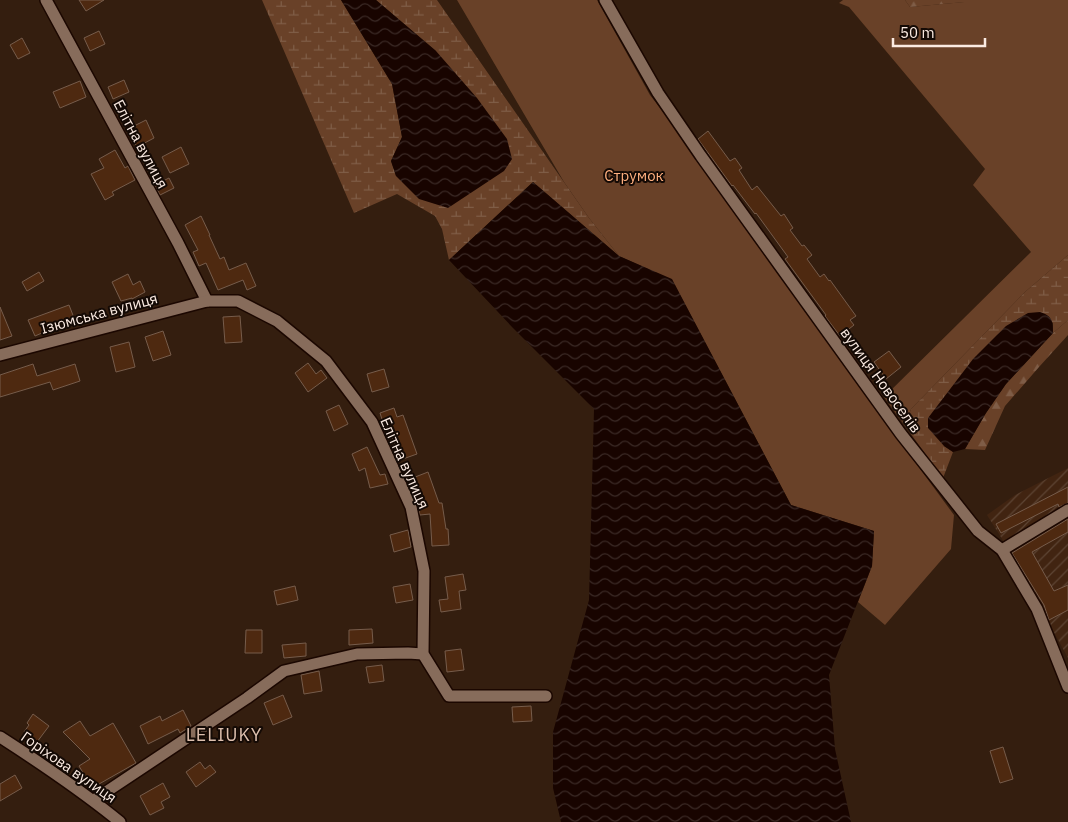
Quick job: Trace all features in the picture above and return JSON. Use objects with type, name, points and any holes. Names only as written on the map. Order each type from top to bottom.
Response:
[{"type":"street","name":"Елітна вулиця","points":[[46,0],[178,243],[207,301],[238,301],[278,321],[326,361],[372,422],[411,507],[424,571],[423,654]]},
{"type":"street","name":"вулиця Новоселів","points":[[605,0],[658,93],[701,156],[901,434],[978,531],[1002,550],[1038,609],[1068,687]]},
{"type":"street","name":"Ізюмська вулиця","points":[[0,355],[207,301]]},
{"type":"street","points":[[1002,550],[1068,510]]},
{"type":"street","points":[[94,800],[247,698],[284,671],[357,654],[423,654],[449,696],[546,696]]},
{"type":"street","name":"Горіхова вулиця","points":[[0,738],[53,771],[94,800],[120,822]]},
{"type":"shaded area","points":[[1068,468],[1068,658],[1009,550],[987,515],[1015,495]]},
{"type":"green space","points":[[262,0],[341,0],[392,84],[402,137],[391,161],[396,176],[436,51],[376,0],[437,0],[589,218],[619,256],[533,182],[449,260],[442,229],[435,216],[397,194],[354,213]]},
{"type":"green space","name":"Струмок","points":[[457,0],[597,0],[650,95],[954,515],[951,549],[885,625],[858,602],[872,566],[874,531],[791,505],[672,280],[619,256],[589,218],[564,182]]},
{"type":"green space","points":[[843,0],[905,0],[910,7],[964,2],[964,0],[1068,0],[1068,255],[1025,292],[911,409],[905,426],[884,397],[1031,252],[973,185],[985,169],[849,7],[839,3]]},
{"type":"green space","points":[[905,0],[964,0],[965,2],[910,7]]},
{"type":"green space","points":[[1068,255],[1068,320],[1053,333],[1053,322],[944,446],[953,452],[943,478],[905,426],[911,409],[1025,292]]},
{"type":"green space","points":[[1068,320],[1068,335],[1005,406],[985,450],[965,449],[1006,384],[1053,333]]},
{"type":"water","points":[[341,0],[376,0],[436,51],[477,98],[507,139],[512,159],[504,171],[448,208],[419,199],[396,176],[391,161],[402,137],[392,84]]},
{"type":"water","points":[[533,182],[619,256],[672,279],[791,505],[874,531],[872,566],[829,675],[835,749],[851,822],[561,822],[553,788],[553,732],[589,600],[594,409],[512,327],[449,260]]},
{"type":"water","points":[[1040,312],[1051,319],[1053,333],[1006,384],[965,449],[953,452],[944,446],[928,428],[928,418],[973,359],[1006,326],[1028,313]]},
{"type":"building","points":[[79,0],[104,0],[86,11]]},
{"type":"building","points":[[99,31],[105,44],[90,51],[84,38]]},
{"type":"building","points":[[22,38],[30,53],[18,59],[10,45]]},
{"type":"building","points":[[124,80],[129,92],[113,99],[108,87]]},
{"type":"building","points":[[80,81],[86,97],[60,108],[53,92]]},
{"type":"building","points":[[146,120],[154,138],[137,147],[128,129]]},
{"type":"building","points":[[708,131],[730,161],[735,158],[742,168],[739,170],[752,190],[757,186],[781,216],[784,214],[793,228],[790,230],[802,246],[804,245],[812,255],[807,259],[820,277],[824,274],[830,280],[856,316],[850,320],[854,325],[840,336],[785,259],[788,257],[698,139]]},
{"type":"building","points":[[181,147],[189,164],[170,173],[162,157]]},
{"type":"building","points":[[115,150],[125,168],[128,166],[135,180],[112,192],[114,195],[105,200],[91,174],[104,168],[99,159]]},
{"type":"building","points":[[169,178],[174,188],[160,195],[155,185]]},
{"type":"building","points":[[201,216],[220,259],[224,257],[229,270],[246,263],[256,286],[247,290],[243,280],[218,290],[206,263],[199,266],[193,252],[198,250],[185,225]]},
{"type":"building","points":[[39,272],[44,281],[27,291],[22,282]]},
{"type":"building","points":[[128,274],[133,285],[140,281],[145,292],[132,299],[121,301],[112,282]]},
{"type":"building","points":[[69,305],[76,323],[59,329],[58,326],[35,336],[28,320]]},
{"type":"building","points":[[0,307],[12,336],[0,340]]},
{"type":"building","points":[[240,316],[242,342],[225,343],[223,317]]},
{"type":"building","points":[[163,331],[171,355],[153,361],[145,337]]},
{"type":"building","points":[[129,342],[135,367],[116,372],[110,347]]},
{"type":"building","points":[[889,351],[901,367],[886,379],[874,362]]},
{"type":"building","points":[[308,363],[316,374],[321,370],[327,378],[308,392],[295,373]]},
{"type":"building","points":[[33,364],[37,376],[75,364],[80,381],[53,390],[50,382],[0,397],[0,375]]},
{"type":"building","points":[[384,369],[389,387],[372,392],[367,374]]},
{"type":"building","points":[[339,405],[348,424],[334,431],[326,411]]},
{"type":"building","points":[[394,408],[397,417],[403,415],[417,454],[400,460],[390,431],[386,432],[380,413]]},
{"type":"building","points":[[367,447],[380,475],[385,474],[388,484],[370,488],[365,468],[359,471],[352,454]]},
{"type":"building","points":[[428,472],[439,503],[442,503],[446,529],[448,529],[449,545],[432,546],[430,514],[420,515],[410,479]]},
{"type":"building","points":[[1068,487],[1068,503],[1059,507],[1058,504],[1001,533],[996,524]]},
{"type":"building","points":[[1068,519],[1068,532],[1032,552],[1054,591],[1068,585],[1068,610],[1049,620],[1044,605],[1012,553]]},
{"type":"building","points":[[408,530],[411,547],[394,552],[390,535]]},
{"type":"building","points":[[463,574],[466,590],[459,591],[461,609],[441,612],[439,600],[448,599],[445,577]]},
{"type":"building","points":[[410,584],[413,600],[396,603],[393,587]]},
{"type":"building","points":[[295,586],[298,600],[277,605],[274,591]]},
{"type":"building","points":[[372,629],[373,643],[349,645],[349,630]]},
{"type":"building","points":[[246,630],[262,630],[262,653],[245,653]]},
{"type":"building","points":[[306,643],[306,656],[284,658],[282,645]]},
{"type":"building","points":[[461,649],[464,670],[447,672],[445,651]]},
{"type":"building","points":[[382,665],[384,681],[369,683],[366,667]]},
{"type":"building","points":[[319,671],[322,691],[304,694],[301,675]]},
{"type":"building","points":[[283,695],[292,717],[273,725],[264,703]]},
{"type":"building","points":[[531,706],[532,721],[513,722],[512,707]]},
{"type":"building","points":[[183,710],[191,726],[180,733],[178,729],[148,744],[140,726],[160,716],[162,721]]},
{"type":"building","points":[[33,714],[49,726],[37,742],[24,732]]},
{"type":"building","points":[[80,721],[90,736],[113,723],[136,763],[92,788],[79,766],[90,759],[63,732]]},
{"type":"building","points":[[1003,747],[1013,779],[1000,783],[990,751]]},
{"type":"building","points":[[200,762],[205,769],[210,765],[216,772],[196,787],[186,772]]},
{"type":"building","points":[[15,775],[22,788],[0,801],[0,784]]},
{"type":"building","points":[[163,783],[170,797],[161,802],[164,808],[150,815],[140,796]]},
{"type":"district","name":"LELIUKY","points":[[224,734]]}]
